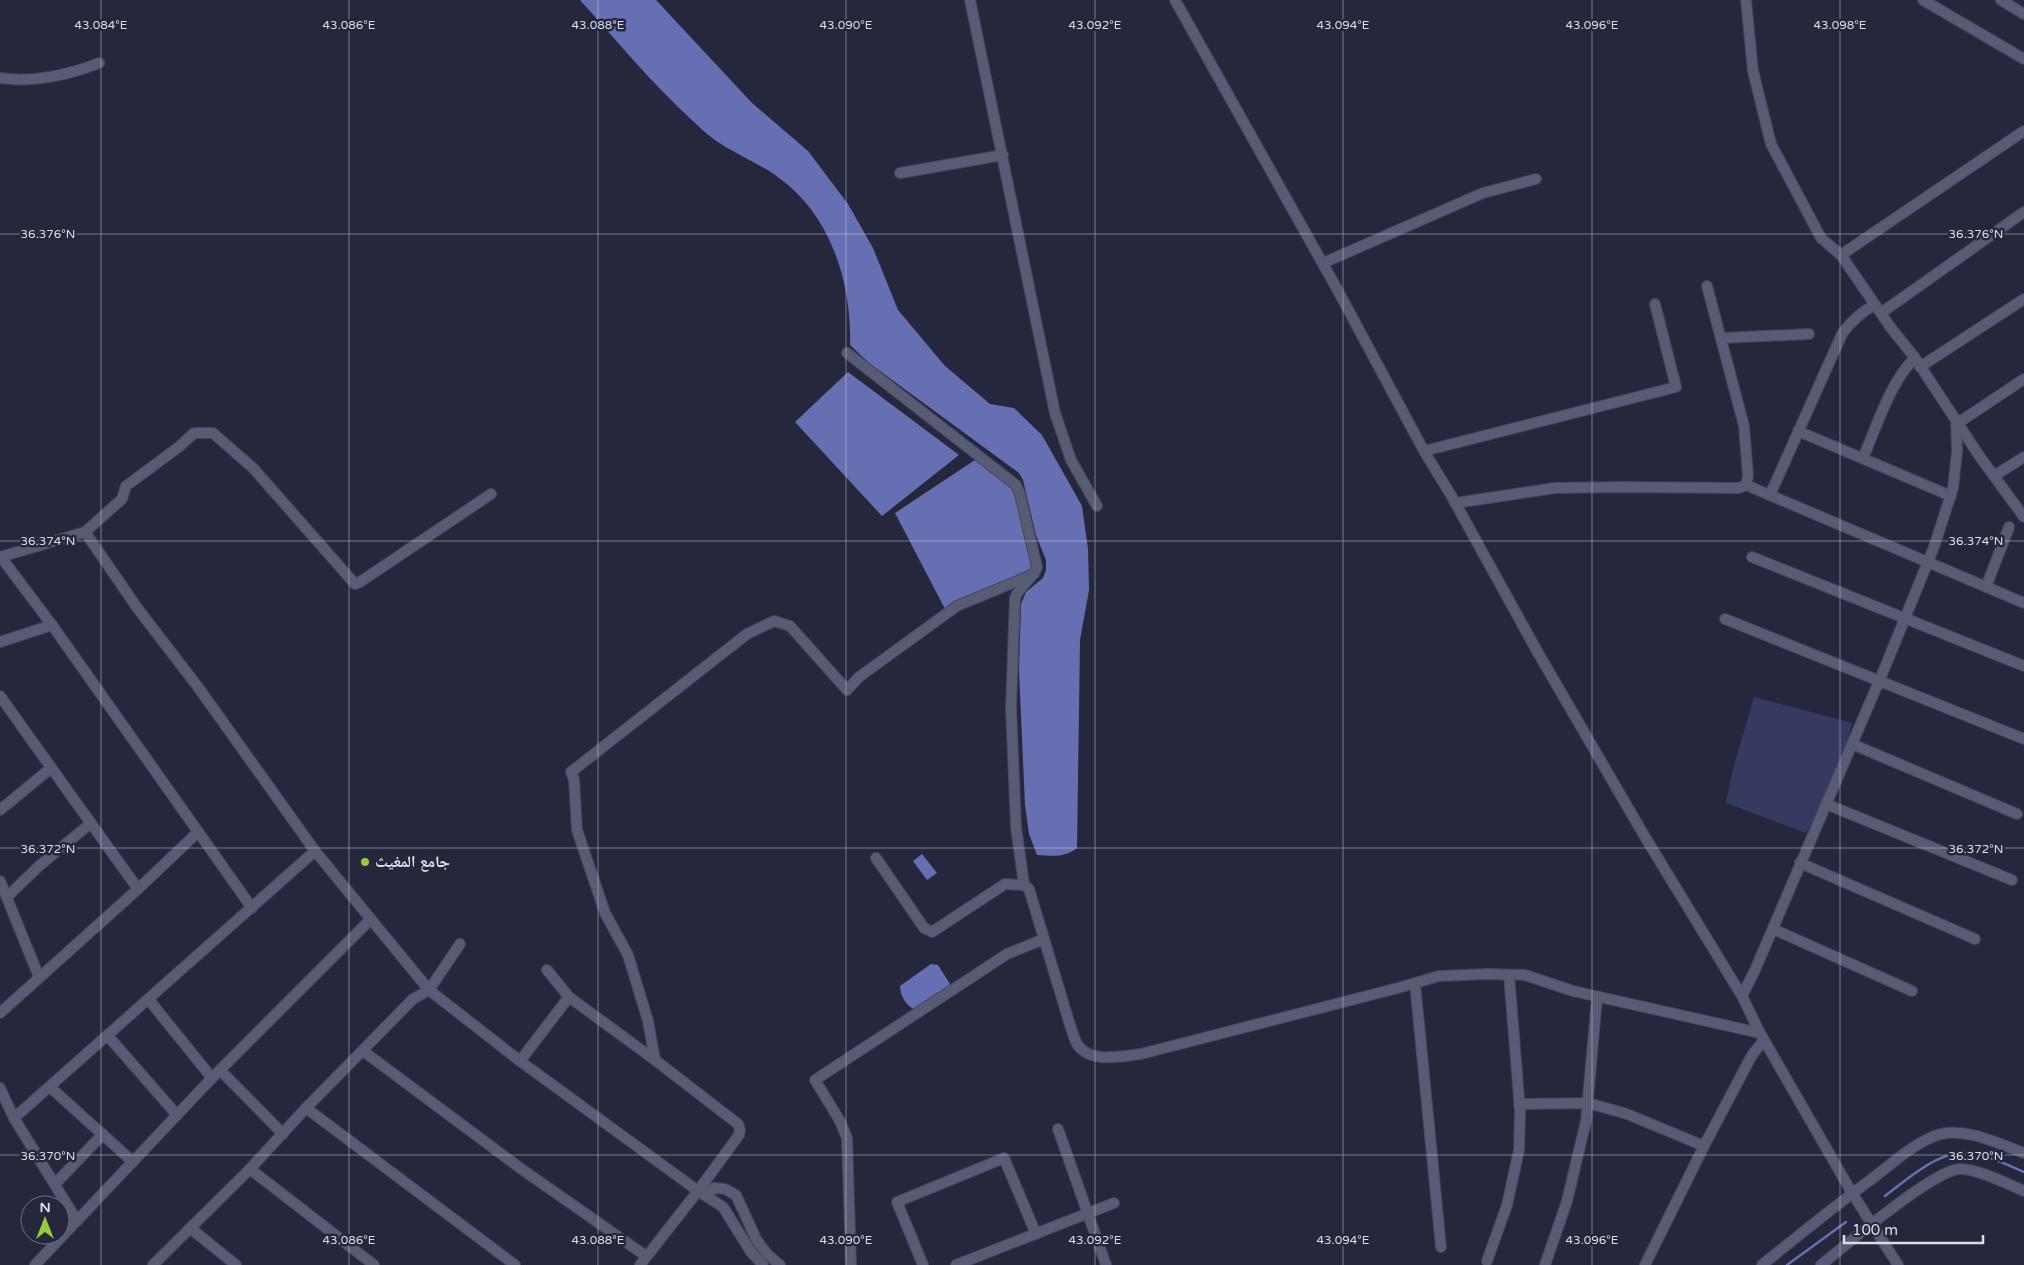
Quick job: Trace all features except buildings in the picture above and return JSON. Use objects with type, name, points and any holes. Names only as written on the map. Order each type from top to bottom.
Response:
[{"type":"street","points":[[970,0],[1055,413],[1071,460],[1097,506]]},
{"type":"street","points":[[1176,0],[1323,263],[1424,451],[1541,658],[1645,837],[1742,996],[1762,1037],[1852,1193],[1898,1265]]},
{"type":"street","points":[[1746,0],[1753,71],[1771,144],[1821,238],[1841,255],[2024,517]]},
{"type":"street","points":[[1923,0],[2024,59]]},
{"type":"street","points":[[2001,0],[2024,14]]},
{"type":"street","points":[[0,78],[10,80],[43,77],[84,69],[99,63]]},
{"type":"street","points":[[1841,255],[2024,131]]},
{"type":"street","points":[[900,173],[1003,155]]},
{"type":"street","points":[[1323,263],[1484,193],[1536,179]]},
{"type":"street","points":[[1770,495],[1842,334],[1849,323],[1861,312],[1877,309],[2024,212]]},
{"type":"street","points":[[1707,286],[1744,426],[1748,476],[1746,485]]},
{"type":"street","points":[[1862,458],[1896,381],[1906,366],[1917,362],[2024,299]]},
{"type":"street","points":[[1424,451],[1676,387],[1655,304]]},
{"type":"street","points":[[1722,338],[1810,334]]},
{"type":"street","points":[[847,353],[1016,485],[1038,566],[1034,574],[1018,591],[1015,598],[1011,707],[1016,827],[1024,885]]},
{"type":"street","points":[[1957,421],[2024,379]]},
{"type":"street","points":[[1742,996],[1773,929],[1928,562],[1954,488],[1957,421]]},
{"type":"street","points":[[1798,431],[1951,496]]},
{"type":"street","points":[[252,908],[52,625],[0,557],[85,532],[122,499],[126,486],[180,446],[194,433],[213,433],[253,468],[355,584],[491,494]]},
{"type":"street","points":[[1994,476],[2024,457]]},
{"type":"street","points":[[1455,503],[1555,488],[1739,488],[1746,485],[2024,603]]},
{"type":"street","points":[[1986,587],[2009,528]]},
{"type":"street","points":[[85,532],[138,609],[198,687],[316,851],[428,990],[520,1061],[702,1194],[723,1207],[751,1252],[763,1265]]},
{"type":"street","points":[[1752,557],[2024,666]]},
{"type":"street","points":[[655,1060],[648,1021],[628,955],[605,913],[577,830],[574,779],[571,772],[747,634],[774,621],[790,626],[847,690],[859,677],[957,606],[1034,574]]},
{"type":"street","points":[[1725,619],[2024,739]]},
{"type":"street","points":[[0,642],[52,625]]},
{"type":"street","points":[[0,696],[138,889]]},
{"type":"street","points":[[1852,744],[2017,814]]},
{"type":"street","points":[[0,810],[52,768]]},
{"type":"street","points":[[1826,804],[2012,880]]},
{"type":"street","points":[[7,897],[39,866],[91,823]]},
{"type":"street","points":[[0,1013],[138,889],[198,832]]},
{"type":"street","points":[[14,1118],[316,851]]},
{"type":"street","points":[[876,858],[924,928],[932,932],[1005,884],[1024,885],[1029,889],[1077,1045],[1087,1052],[1104,1058],[1141,1054],[1439,976],[1526,976],[1573,991],[1762,1037]]},
{"type":"street","points":[[1800,864],[1975,939]]},
{"type":"street","points":[[0,881],[39,977]]},
{"type":"street","points":[[35,1265],[212,1078],[370,920]]},
{"type":"street","points":[[1773,929],[1912,991]]},
{"type":"street","points":[[851,1265],[847,1138],[840,1121],[815,1080],[1007,954],[1044,939]]},
{"type":"street","points":[[153,1265],[250,1169],[306,1108],[414,999],[428,990],[460,944]]},
{"type":"street","points":[[362,1051],[643,1261],[702,1194],[739,1135],[740,1130],[738,1124],[569,997],[547,970]]},
{"type":"street","points":[[1487,1261],[1507,1205],[1519,1150],[1519,1104],[1509,975]]},
{"type":"street","points":[[1415,982],[1441,1247]]},
{"type":"street","points":[[520,1061],[569,997]]},
{"type":"street","points":[[1545,1265],[1567,1201],[1586,1121],[1597,997]]},
{"type":"street","points":[[149,1000],[212,1078]]},
{"type":"street","points":[[108,1036],[178,1115]]},
{"type":"street","points":[[1645,1265],[1704,1146],[1762,1037]]},
{"type":"street","points":[[220,1070],[283,1134]]},
{"type":"street","points":[[50,1086],[134,1162]]},
{"type":"street","points":[[0,1088],[14,1118],[78,1221]]},
{"type":"street","points":[[1519,1104],[1588,1103],[1627,1114],[1704,1146]]},
{"type":"street","points":[[306,1108],[515,1265]]},
{"type":"street","points":[[1058,1129],[1106,1265]]},
{"type":"street","points":[[1762,1265],[1832,1208],[1925,1140],[1945,1133],[1966,1133],[2024,1153]]},
{"type":"street","points":[[55,1184],[103,1134]]},
{"type":"street","points":[[923,1265],[897,1202],[1004,1158],[1036,1234]]},
{"type":"street","points":[[250,1169],[374,1265]]},
{"type":"street","points":[[1821,1265],[1871,1224],[1942,1175],[1959,1169],[1984,1174],[2024,1191]]},
{"type":"street","points":[[702,1194],[714,1188],[725,1189],[736,1195],[756,1239],[767,1254],[780,1265]]},
{"type":"street","points":[[956,1265],[1114,1203]]},
{"type":"street","points":[[190,1228],[236,1265]]},
{"type":"shaded area","points":[[580,0],[656,0],[752,103],[808,151],[848,204],[873,248],[898,310],[945,366],[990,404],[1014,408],[1042,435],[1082,506],[1088,549],[1089,590],[1080,640],[1077,848],[1072,851],[1058,856],[1037,855],[1029,834],[1025,805],[1019,671],[1021,604],[1026,592],[1043,578],[1046,570],[1046,560],[1036,535],[1023,480],[1019,473],[869,363],[850,345],[850,322],[842,275],[835,252],[825,231],[812,211],[797,193],[779,178],[712,138],[698,126],[650,78]]},
{"type":"shaded area","points":[[848,372],[959,455],[882,516],[795,422]]},
{"type":"shaded area","points":[[978,458],[1014,486],[1033,570],[955,601],[945,609],[895,513]]},
{"type":"shaded area","points":[[1754,697],[1852,723],[1833,779],[1806,833],[1726,803],[1733,769]]},
{"type":"shaded area","points":[[922,854],[937,873],[927,880],[913,861]]},
{"type":"shaded area","points":[[931,964],[938,965],[950,984],[947,990],[916,1010],[905,1001],[901,994],[900,986]]},
{"type":"waterway","points":[[1885,1196],[1917,1171],[1941,1158],[1954,1154],[1981,1155],[2024,1172]]},
{"type":"waterway","points":[[1787,1265],[1846,1222]]},
{"type":"place","name":"جامع المغيث","points":[[365,862]]}]
